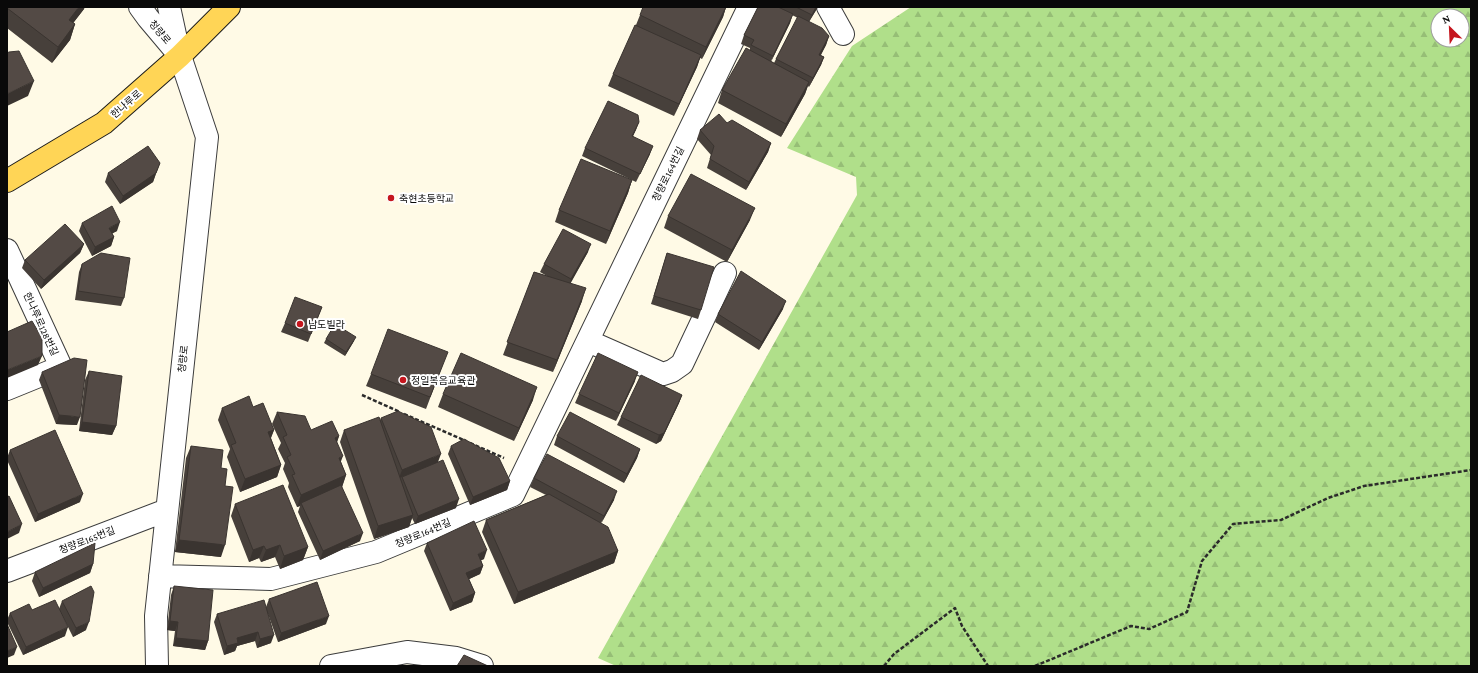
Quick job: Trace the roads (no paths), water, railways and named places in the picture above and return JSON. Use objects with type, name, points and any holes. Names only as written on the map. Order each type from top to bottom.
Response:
[{"type":"main road","name":"한나루로","points":[[7,181],[104,123],[180,56],[229,7]]},
{"type":"street","name":"청량로","points":[[140,7],[180,56]]},
{"type":"street","name":"청량로","points":[[157,666],[156,616],[207,137],[180,56],[169,7]]},
{"type":"street","name":"청량로164번길","points":[[160,576],[271,579],[376,552],[513,495],[749,7]]},
{"type":"street","points":[[828,7],[843,34]]},
{"type":"street","name":"한나루로128번길","points":[[7,250],[61,367],[7,389]]},
{"type":"street","points":[[588,341],[663,374],[672,371],[682,364],[725,274]]},
{"type":"street","name":"청량로165번길","points":[[7,571],[167,510]]},
{"type":"street","points":[[331,666],[407,652],[456,658],[482,666]]},
{"type":"place","name":"축현초등학교","points":[[391,198]]},
{"type":"place","name":"남도빌라","points":[[300,324]]},
{"type":"place","name":"정일복음교육관","points":[[403,380]]}]
